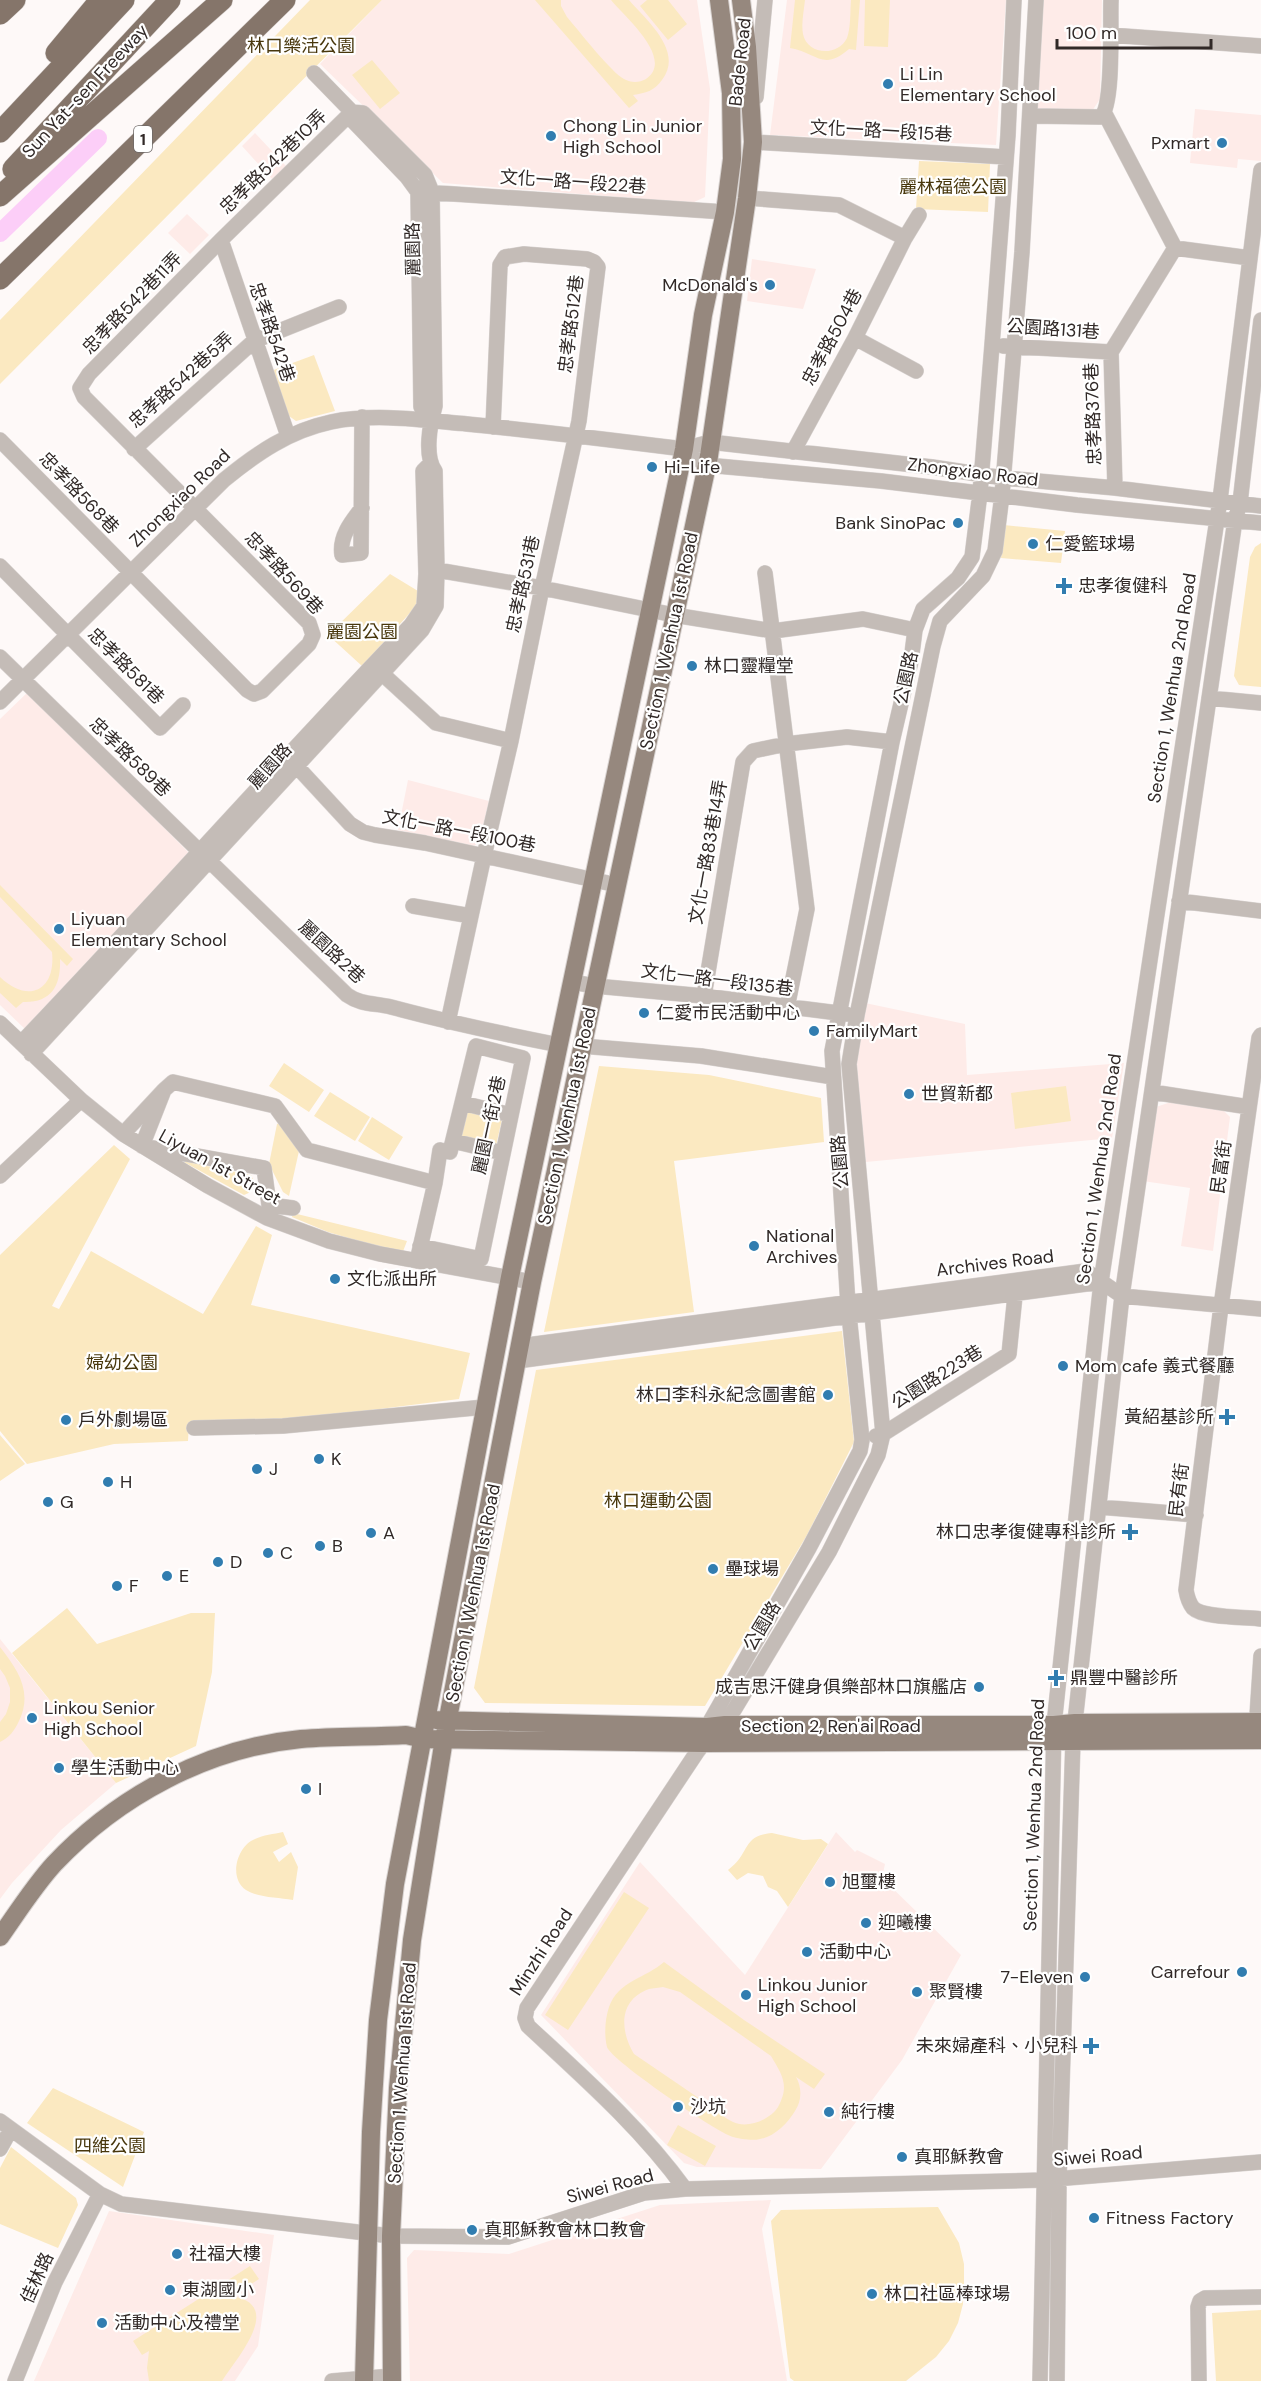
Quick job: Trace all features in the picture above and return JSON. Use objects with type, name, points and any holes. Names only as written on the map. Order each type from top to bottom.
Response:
[{"type":"highway","points":[[0,14],[15,0]]},
{"type":"highway","points":[[0,115],[100,0]]},
{"type":"highway","name":"Sun Yat-sen Freeway","points":[[0,132],[124,0]]},
{"type":"highway","name":"Sun Yat-sen Freeway","points":[[0,183],[170,0]]},
{"type":"highway","points":[[0,196],[222,0]]},
{"type":"highway","name":"1","points":[[0,279],[285,0]]},
{"type":"main road","name":"Section 1, Wenhua 1st Road","points":[[364,2380],[372,2121],[382,1985],[394,1884],[418,1731],[510,1277],[684,449],[704,315],[725,212],[732,159],[730,93],[719,0]]},
{"type":"main road","name":"Section 1, Wenhua 1st Road","points":[[392,2379],[391,2236],[398,2088],[412,1940],[444,1739],[532,1282],[710,442],[747,198],[753,134],[741,0]]},
{"type":"main road","name":"Section 2, Ren'ai Road","points":[[0,1937],[53,1865],[90,1829],[143,1792],[165,1780],[225,1755],[257,1747],[301,1739],[418,1731],[448,1719],[705,1735],[725,1725],[1054,1734]]},
{"type":"main road","name":"Section 2, Ren'ai Road","points":[[418,1731],[444,1739],[1258,1731]]},
{"type":"street","name":"Bade Road","points":[[753,134],[765,0]]},
{"type":"street","name":"公園路","points":[[705,1735],[810,1545],[860,1451],[862,1440],[849,1310],[832,1070],[838,1014],[914,637],[923,609],[958,578],[972,557],[980,493],[992,345],[1006,158],[1014,0]]},
{"type":"street","name":"公園路","points":[[725,1725],[829,1552],[878,1455],[883,1434],[849,1064],[932,649],[940,621],[983,576],[995,551],[1004,478],[1022,252],[1036,0]]},
{"type":"street","points":[[1111,0],[1109,96],[1105,114],[1175,249],[1250,258]]},
{"type":"street","points":[[1110,35],[1261,46]]},
{"type":"street","points":[[314,73],[352,112],[354,122],[407,177],[425,192]]},
{"type":"street","name":"忠孝路542巷10弄","points":[[220,240],[352,112]]},
{"type":"street","points":[[1030,116],[1101,117],[1105,114]]},
{"type":"street","name":"文化一路一段15巷","points":[[753,134],[1006,158]]},
{"type":"street","name":"Section 1, Wenhua 2nd Road","points":[[1040,2381],[1054,1734],[1101,1282],[1220,500],[1261,170]]},
{"type":"street","name":"文化一路一段22巷","points":[[425,192],[725,212]]},
{"type":"street","name":"麗園路","points":[[26,1049],[377,669],[429,620],[436,606],[435,471],[430,464],[431,421],[421,407],[425,192]]},
{"type":"street","points":[[747,198],[839,205],[905,238]]},
{"type":"street","name":"忠孝路504巷","points":[[793,452],[919,215]]},
{"type":"street","name":"忠孝路542巷","points":[[220,240],[288,436]]},
{"type":"street","name":"忠孝路542巷11弄","points":[[84,397],[80,388],[89,374],[220,240]]},
{"type":"street","name":"忠孝路376巷","points":[[1115,488],[1111,352],[1175,249]]},
{"type":"street","name":"忠孝路512巷","points":[[493,427],[500,265],[505,257],[512,254],[587,260],[594,262],[598,267],[576,436]]},
{"type":"street","points":[[254,341],[339,307]]},
{"type":"street","name":"Section 1, Wenhua 2nd Road","points":[[1057,2381],[1059,2179],[1074,1732],[1122,1296],[1235,520],[1240,503],[1261,320]]},
{"type":"street","points":[[855,338],[916,371]]},
{"type":"street","name":"忠孝路542巷5弄","points":[[134,449],[254,341]]},
{"type":"street","name":"公園路131巷","points":[[992,345],[1111,352]]},
{"type":"street","name":"忠孝路569巷","points":[[84,397],[309,623],[313,635],[309,644],[262,691],[254,694],[247,690],[130,573]]},
{"type":"street","points":[[362,417],[362,508]]},
{"type":"street","name":"Zhongxiao Road","points":[[0,702],[224,480],[248,460],[288,436],[330,422],[362,417],[493,427],[684,449],[710,442],[932,467],[981,476],[1115,488],[1261,506]]},
{"type":"street","name":"忠孝路531巷","points":[[448,1022],[576,436]]},
{"type":"street","name":"忠孝路568巷","points":[[0,440],[130,573]]},
{"type":"street","name":"Zhongxiao Road","points":[[684,449],[706,465],[881,481],[1077,505],[1261,522]]},
{"type":"street","points":[[983,449],[1005,451]]},
{"type":"street","name":"麗園路","points":[[377,669],[424,606],[426,573],[423,471],[430,464]]},
{"type":"street","points":[[972,557],[991,560]]},
{"type":"street","points":[[0,566],[68,636]]},
{"type":"street","points":[[437,570],[542,588],[674,615],[773,631],[863,619],[914,637],[932,649]]},
{"type":"street","points":[[765,573],[807,909],[787,1008]]},
{"type":"street","name":"忠孝路581巷","points":[[68,636],[160,728],[183,705]]},
{"type":"street","name":"忠孝路589巷","points":[[0,657],[204,856]]},
{"type":"street","points":[[377,669],[436,723],[511,741]]},
{"type":"street","points":[[1209,698],[1261,703]]},
{"type":"street","name":"文化一路83巷14弄","points":[[704,996],[743,762],[753,751],[786,744],[847,737],[892,742]]},
{"type":"street","name":"文化一路一段100巷","points":[[291,761],[350,824],[363,832],[617,885]]},
{"type":"street","points":[[876,829],[894,831]]},
{"type":"street","name":"麗園路2巷","points":[[204,856],[347,995],[357,1002],[386,1006],[448,1022],[559,1045]]},
{"type":"street","points":[[1179,901],[1261,910]]},
{"type":"street","points":[[413,906],[471,916]]},
{"type":"street","name":"文化一路一段135巷","points":[[572,982],[857,1015]]},
{"type":"street","name":"Liyuan 1st Street","points":[[0,1023],[81,1100],[123,1134],[267,1218],[329,1241],[418,1254],[532,1282]]},
{"type":"street","name":"民富街","points":[[1221,1306],[1261,1035]]},
{"type":"street","name":"麗園一街2巷","points":[[476,1046],[523,1058],[481,1258],[418,1254],[435,1183],[440,1150],[450,1152],[453,1141],[476,1046]]},
{"type":"street","points":[[582,1046],[832,1070],[849,1064]]},
{"type":"street","points":[[123,1134],[173,1082],[274,1106],[307,1150],[435,1183]]},
{"type":"street","points":[[164,1090],[142,1146],[264,1168],[269,1205],[293,1208]]},
{"type":"street","points":[[1152,1092],[1249,1107]]},
{"type":"street","points":[[0,1176],[81,1100]]},
{"type":"street","points":[[462,1103],[511,1115]]},
{"type":"street","points":[[453,1141],[503,1153]]},
{"type":"street","name":"Archives Road","points":[[518,1353],[1016,1288],[1086,1271],[1122,1296]]},
{"type":"street","name":"公園路223巷","points":[[883,1434],[1009,1354],[1016,1288]]},
{"type":"street","points":[[1122,1296],[1261,1309]]},
{"type":"street","name":"民有街","points":[[1221,1306],[1186,1590],[1194,1610],[1205,1614],[1261,1619]]},
{"type":"street","points":[[194,1428],[284,1426],[485,1407]]},
{"type":"street","points":[[862,1440],[883,1434]]},
{"type":"street","points":[[1099,1507],[1196,1515]]},
{"type":"street","points":[[810,1545],[829,1552]]},
{"type":"street","points":[[1258,1731],[1261,1656]]},
{"type":"street","points":[[737,1674],[751,1682]]},
{"type":"street","name":"Minzhi Road","points":[[686,2189],[666,2162],[591,2084],[528,2026],[525,2018],[527,2008],[705,1735]]},
{"type":"street","points":[[0,2149],[6,2125]]},
{"type":"street","name":"Siwei Road","points":[[6,2125],[100,2194],[122,2204],[391,2236],[508,2237],[644,2193],[686,2189],[1043,2180],[1261,2162]]},
{"type":"street","points":[[1261,2162],[1261,2178]]},
{"type":"street","name":"佳林路","points":[[15,2381],[55,2282],[100,2194]]},
{"type":"street","points":[[1198,2381],[1198,2307],[1200,2301],[1205,2298],[1261,2297]]},
{"type":"street","points":[[332,2381],[392,2379]]},
{"type":"shaded area","name":"Chong Lin Junior High School","points":[[382,0],[697,0],[710,89],[705,197],[692,203],[443,183],[320,64]]},
{"type":"shaded area","name":"Li Lin Elementary School","points":[[787,0],[1006,0],[996,145],[770,135]]},
{"type":"shaded area","points":[[1039,0],[1102,0],[1100,99],[1092,111],[1033,115]]},
{"type":"shaded area","name":"Pxmart","points":[[1195,109],[1261,115],[1261,161],[1238,159],[1237,168],[1190,163]]},
{"type":"shaded area","points":[[255,133],[286,166],[272,179],[242,146]]},
{"type":"shaded area","points":[[187,214],[209,235],[190,254],[168,233]]},
{"type":"shaded area","points":[[752,259],[816,269],[803,309],[747,301]]},
{"type":"shaded area","name":"Liyuan Elementary School","points":[[29,691],[189,853],[25,1029],[0,1005],[0,719]]},
{"type":"shaded area","points":[[408,780],[489,801],[479,842],[474,846],[398,830]]},
{"type":"shaded area","name":"世貿新都","points":[[865,1003],[965,1024],[967,1075],[1124,1063],[1112,1138],[866,1162],[854,1065]]},
{"type":"shaded area","points":[[1171,1102],[1222,1109],[1230,1117],[1213,1251],[1181,1246],[1190,1188],[1143,1181],[1156,1107]]},
{"type":"shaded area","name":"Linkou Senior High School","points":[[0,1639],[116,1783],[61,1830],[0,1899]]},
{"type":"shaded area","name":"Linkou Junior High School","points":[[836,1832],[855,1852],[857,1850],[885,1864],[882,1878],[961,1955],[902,2060],[821,2169],[697,2167],[684,2163],[541,2015],[640,1862],[745,1975]]},
{"type":"shaded area","points":[[771,2200],[762,2229],[787,2381],[410,2381],[407,2258],[414,2250],[509,2254],[660,2205]]},
{"type":"shaded area","name":"東湖國小","points":[[109,2211],[274,2235],[258,2346],[235,2381],[34,2381]]},
{"type":"green space","name":"林口樂活公園","points":[[310,0],[382,0],[0,384],[0,320]]},
{"type":"green space","points":[[535,0],[561,0],[561,6],[567,17],[603,60],[624,79],[638,82],[646,79],[653,71],[655,61],[645,38],[611,0],[629,0],[653,27],[666,47],[669,58],[668,69],[662,80],[649,91],[633,95],[638,101],[629,108]]},
{"type":"green space","points":[[647,0],[668,0],[687,24],[668,40],[640,6]]},
{"type":"green space","points":[[795,0],[805,0],[802,26],[806,41],[816,50],[830,51],[843,44],[847,38],[851,0],[860,0],[856,50],[849,49],[840,56],[826,60],[790,48]]},
{"type":"green space","points":[[865,0],[890,0],[888,47],[864,46]]},
{"type":"green space","points":[[372,60],[400,93],[380,109],[352,75]]},
{"type":"green space","name":"麗林福德公園","points":[[919,161],[990,164],[988,212],[916,209]]},
{"type":"green space","points":[[314,355],[335,411],[296,421],[289,416],[271,371]]},
{"type":"green space","name":"仁愛籃球場","points":[[1004,525],[1065,531],[1061,563],[1001,558]]},
{"type":"green space","points":[[1261,543],[1261,687],[1239,685],[1234,676],[1250,557],[1255,547]]},
{"type":"green space","name":"麗園公園","points":[[390,574],[418,591],[418,604],[362,666],[328,635]]},
{"type":"green space","points":[[0,885],[73,959],[67,966],[60,959],[59,977],[53,991],[48,996],[33,1002],[23,1002],[16,1008],[0,993],[0,977],[20,990],[38,989],[50,976],[52,952],[0,897]]},
{"type":"green space","points":[[284,1063],[324,1090],[309,1112],[269,1086]]},
{"type":"green space","points":[[599,1066],[709,1075],[821,1098],[824,1142],[674,1161],[694,1312],[544,1332]]},
{"type":"green space","points":[[1066,1086],[1071,1121],[1015,1129],[1011,1093]]},
{"type":"green space","points":[[330,1092],[370,1117],[355,1141],[314,1116]]},
{"type":"green space","points":[[464,1111],[502,1119],[496,1146],[458,1138]]},
{"type":"green space","points":[[372,1117],[403,1137],[389,1160],[358,1141]]},
{"type":"green space","points":[[281,1122],[299,1151],[289,1196],[283,1192],[269,1164],[277,1124]]},
{"type":"green space","name":"婦幼公園","points":[[114,1145],[130,1159],[52,1306],[59,1309],[91,1251],[203,1314],[256,1226],[272,1235],[251,1305],[470,1353],[459,1399],[292,1420],[189,1423],[188,1441],[114,1444],[27,1464],[0,1431],[0,1255]]},
{"type":"green space","points":[[182,1161],[251,1175],[254,1187],[244,1195]]},
{"type":"green space","points":[[293,1213],[407,1241],[402,1254],[328,1232],[292,1217]]},
{"type":"green space","name":"林口運動公園","points":[[842,1331],[854,1442],[807,1535],[705,1706],[485,1703],[474,1688],[536,1370]]},
{"type":"green space","points":[[0,1435],[25,1464],[0,1481]]},
{"type":"green space","points":[[67,1608],[97,1644],[191,1613],[215,1613],[212,1672],[196,1746],[116,1783],[12,1653]]},
{"type":"green space","points":[[0,1647],[18,1673],[24,1691],[24,1700],[16,1728],[0,1742],[0,1722],[10,1702],[10,1688],[0,1669]]},
{"type":"green space","points":[[283,1832],[288,1844],[273,1852],[279,1862],[291,1852],[298,1867],[293,1900],[251,1893],[240,1885],[237,1878],[239,1855],[243,1848],[258,1838]]},
{"type":"green space","points":[[772,1833],[803,1840],[821,1839],[828,1844],[788,1907],[777,1891],[768,1887],[763,1876],[748,1873],[737,1880],[728,1870],[755,1838]]},
{"type":"green space","points":[[624,1892],[649,1908],[568,2030],[545,2015]]},
{"type":"green space","points":[[664,1962],[744,2020],[825,2074],[814,2089],[796,2077],[800,2090],[799,2103],[789,2120],[780,2129],[765,2138],[754,2140],[733,2137],[687,2110],[644,2080],[607,2047],[606,2022],[613,1998],[626,1986]],"holes":[[[663,1987],[680,1992],[771,2056],[783,2080],[784,2092],[778,2107],[770,2116],[751,2124],[733,2122],[634,2054],[624,2026],[627,2008],[632,2001],[639,1994],[651,1989]]]},
{"type":"green space","name":"四維公園","points":[[53,2088],[144,2132],[123,2187],[27,2123]]},
{"type":"green space","points":[[678,2125],[716,2146],[705,2166],[667,2145]]},
{"type":"green space","points":[[11,2147],[76,2198],[78,2205],[58,2248],[0,2224],[0,2168]]},
{"type":"green space","name":"林口社區棒球場","points":[[938,2207],[959,2243],[964,2264],[964,2284],[963,2304],[958,2323],[949,2341],[936,2357],[906,2381],[794,2381],[790,2378],[771,2221],[781,2210]]},
{"type":"green space","points":[[250,2266],[259,2279],[232,2296],[247,2301],[255,2310],[256,2321],[246,2346],[222,2381],[149,2381],[147,2368],[149,2351],[142,2355],[133,2341]]},
{"type":"green space","points":[[1261,2310],[1261,2381],[1216,2381],[1212,2313]]},
{"type":"waterway","points":[[0,233],[98,138]]},
{"type":"place","name":"Li Lin Elementary School","points":[[888,84]]},
{"type":"place","name":"Chong Lin Junior High School","points":[[551,136]]},
{"type":"place","name":"Pxmart","points":[[1222,143]]},
{"type":"place","name":"McDonald's","points":[[770,285]]},
{"type":"place","name":"Hi-Life","points":[[652,467]]},
{"type":"place","name":"Bank SinoPac","points":[[958,523]]},
{"type":"place","name":"仁愛籃球場","points":[[1033,544]]},
{"type":"place","name":"忠孝復健科","points":[[1064,586]]},
{"type":"place","name":"林口靈糧堂","points":[[692,666]]},
{"type":"place","name":"Liyuan Elementary School","points":[[59,929]]},
{"type":"place","name":"仁愛市民活動中心","points":[[644,1013]]},
{"type":"place","name":"FamilyMart","points":[[814,1031]]},
{"type":"place","name":"世貿新都","points":[[909,1094]]},
{"type":"place","name":"National Archives","points":[[754,1246]]},
{"type":"place","name":"文化派出所","points":[[335,1279]]},
{"type":"place","name":"Mom cafe 義式餐廳","points":[[1063,1366]]},
{"type":"place","name":"林口李科永紀念圖書館","points":[[828,1395]]},
{"type":"place","name":"黃紹基診所","points":[[1227,1417]]},
{"type":"place","name":"戶外劇場區","points":[[66,1420]]},
{"type":"place","name":"K","points":[[319,1459]]},
{"type":"place","name":"J","points":[[257,1469]]},
{"type":"place","name":"H","points":[[108,1482]]},
{"type":"place","name":"G","points":[[48,1502]]},
{"type":"place","name":"林口忠孝復健專科診所","points":[[1130,1532]]},
{"type":"place","name":"A","points":[[371,1533]]},
{"type":"place","name":"B","points":[[320,1546]]},
{"type":"place","name":"C","points":[[268,1553]]},
{"type":"place","name":"D","points":[[218,1562]]},
{"type":"place","name":"壘球場","points":[[713,1569]]},
{"type":"place","name":"E","points":[[167,1576]]},
{"type":"place","name":"F","points":[[117,1586]]},
{"type":"place","name":"鼎豐中醫診所","points":[[1056,1678]]},
{"type":"place","name":"成吉思汗健身俱樂部林口旗艦店","points":[[979,1687]]},
{"type":"place","name":"Linkou Senior High School","points":[[32,1718]]},
{"type":"place","name":"學生活動中心","points":[[59,1768]]},
{"type":"place","name":"I","points":[[306,1789]]},
{"type":"place","name":"旭璽樓","points":[[830,1882]]},
{"type":"place","name":"迎曦樓","points":[[866,1923]]},
{"type":"place","name":"活動中心","points":[[807,1952]]},
{"type":"place","name":"Carrefour","points":[[1242,1972]]},
{"type":"place","name":"7-Eleven","points":[[1085,1977]]},
{"type":"place","name":"聚賢樓","points":[[917,1992]]},
{"type":"place","name":"Linkou Junior High School","points":[[746,1995]]},
{"type":"place","name":"未來婦產科、小兒科","points":[[1091,2046]]},
{"type":"place","name":"沙坑","points":[[678,2107]]},
{"type":"place","name":"純行樓","points":[[829,2112]]},
{"type":"place","name":"真耶穌教會","points":[[902,2157]]},
{"type":"place","name":"Fitness Factory","points":[[1094,2218]]},
{"type":"place","name":"真耶穌教會林口教會","points":[[472,2230]]},
{"type":"place","name":"社福大樓","points":[[177,2254]]},
{"type":"place","name":"東湖國小","points":[[170,2290]]},
{"type":"place","name":"林口社區棒球場","points":[[872,2294]]},
{"type":"place","name":"活動中心及禮堂","points":[[102,2323]]}]
